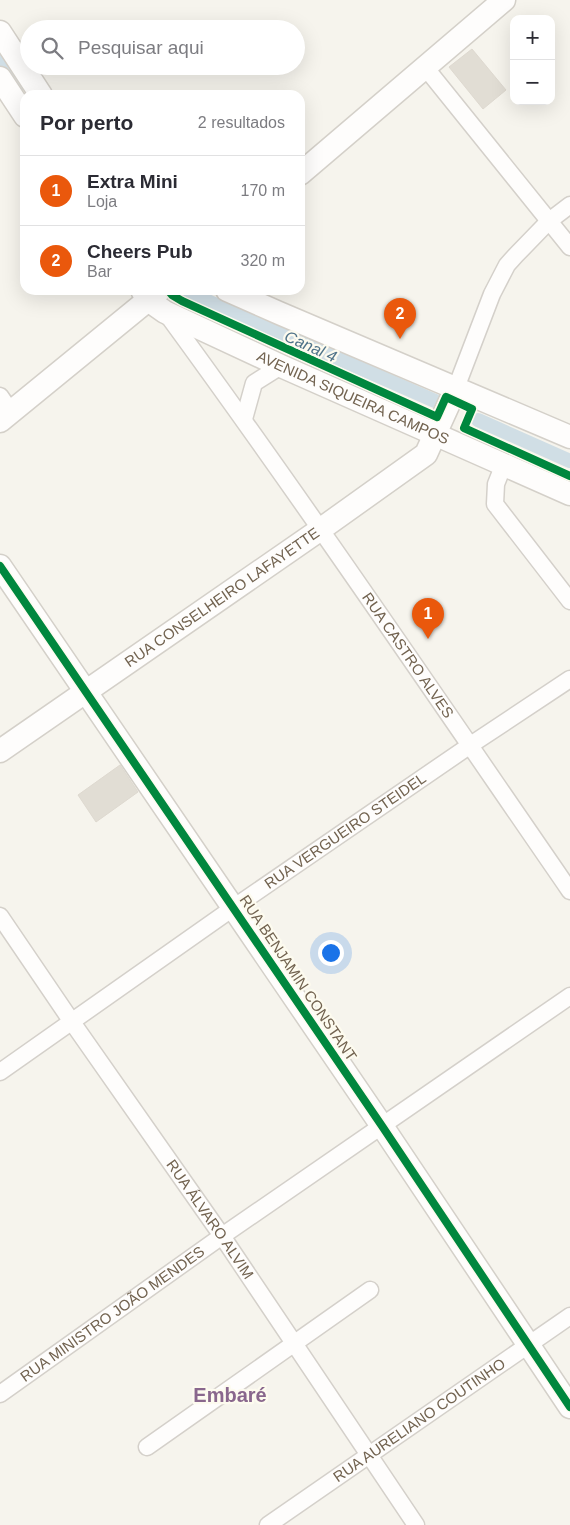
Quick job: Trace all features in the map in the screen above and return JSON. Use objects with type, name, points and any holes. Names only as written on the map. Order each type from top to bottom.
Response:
[{"type":"main road","points":[[305,170],[504,0]]},
{"type":"main road","points":[[0,32],[20,63]]},
{"type":"main road","points":[[28,75],[38,90]]},
{"type":"main road","points":[[0,78],[20,108]]},
{"type":"main road","points":[[238,295],[454,393],[570,437]]},
{"type":"main road","points":[[257,295],[279,314]]},
{"type":"main road","points":[[4,410],[154,298]]},
{"type":"main road","name":"AVENIDA SIQUEIRA CAMPOS","points":[[154,298],[281,366],[438,429],[504,464],[570,494]]},
{"type":"main road","name":"RUA CONSELHEIRO LAFAYETTE","points":[[0,751],[426,454],[454,393]]},
{"type":"main road","name":"RUA BENJAMIN CONSTANT","points":[[0,566],[382,1126],[570,1407]]},
{"type":"street","points":[[425,67],[570,247]]},
{"type":"street","points":[[454,393],[498,281],[507,265],[549,221],[570,205]]},
{"type":"street","name":"RUA CASTRO ALVES","points":[[154,298],[244,419],[570,891]]},
{"type":"street","points":[[244,419],[254,383],[281,366]]},
{"type":"street","points":[[504,464],[496,484],[495,504],[570,601]]},
{"type":"street","name":"RUA VERGUEIRO STEIDEL","points":[[0,1072],[233,908],[570,679]]},
{"type":"street","name":"RUA ÁLVARO ALVIM","points":[[0,916],[222,1236],[416,1525]]},
{"type":"street","name":"RUA MINISTRO JOÃO MENDES","points":[[0,1394],[222,1236],[570,996]]},
{"type":"street","points":[[147,1447],[370,1290]]},
{"type":"street","name":"RUA AURELIANO COUTINHO","points":[[268,1525],[570,1316]]},
{"type":"building","points":[[472,49],[506,90],[483,109],[449,67]]},
{"type":"building","points":[[120,765],[138,792],[96,822],[78,795]]},
{"type":"waterway","name":"Canal 4","points":[[0,59],[18,85]]},
{"type":"waterway","name":"Canal 4","points":[[194,295],[435,401]]},
{"type":"waterway","name":"Canal 4","points":[[478,420],[570,461]]},
{"type":"cycle path","points":[[172,295],[437,417],[446,397],[472,409],[464,428],[570,476]]},
{"type":"cycle path","points":[[0,566],[382,1126],[570,1407]]},
{"type":"place","name":"Cheers Pub","points":[[400,339]]},
{"type":"place","name":"Extra Mini","points":[[428,639]]},
{"type":"district","name":"Embaré","points":[[230,1395]]}]
